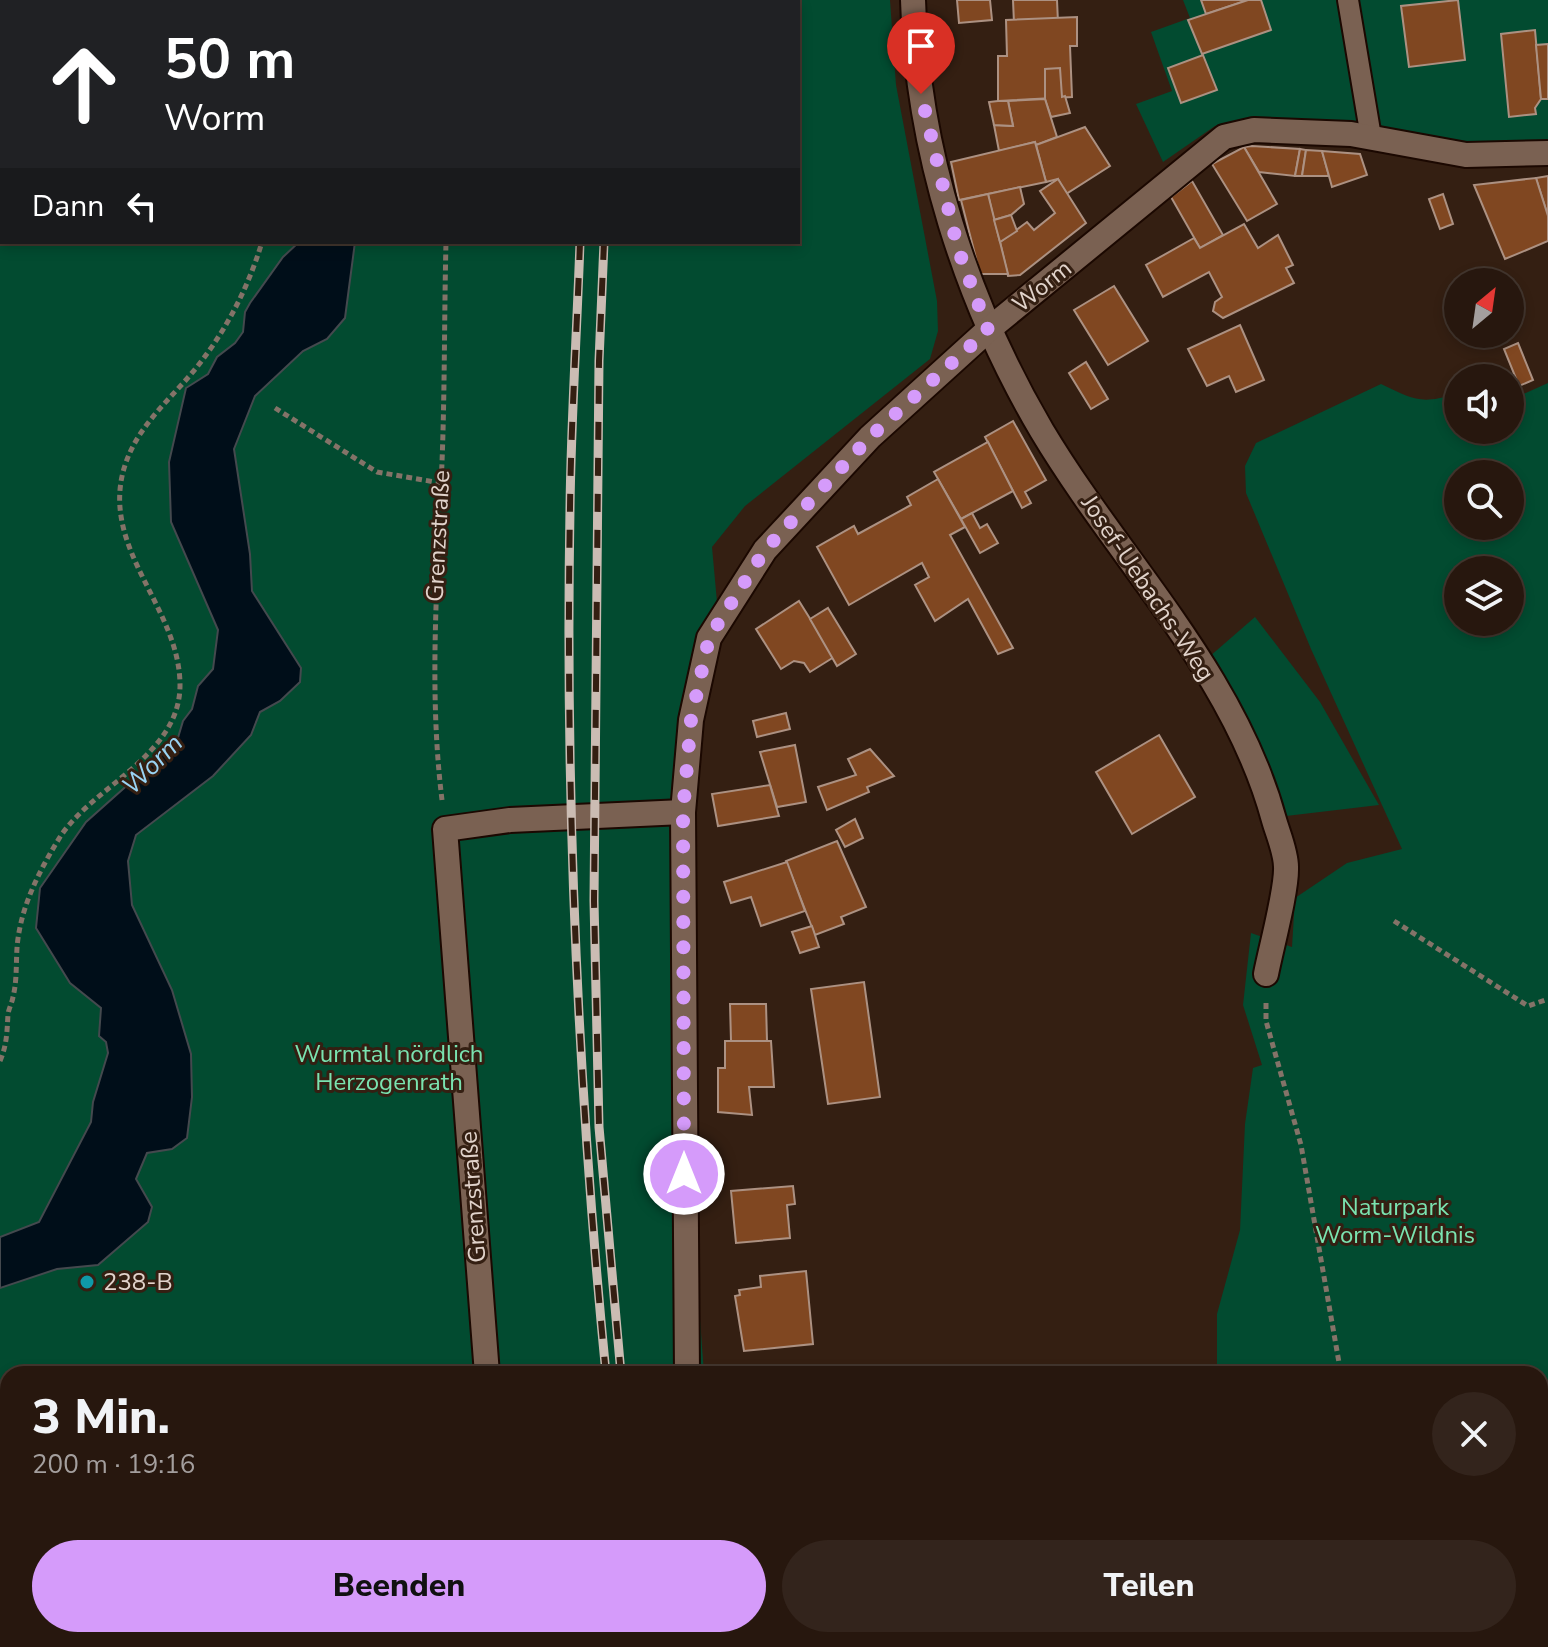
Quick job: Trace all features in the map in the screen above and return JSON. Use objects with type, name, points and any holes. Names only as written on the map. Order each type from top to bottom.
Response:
[{"type":"street","name":"Josef-Uebachs-Weg","points":[[913,0],[915,63],[927,124],[958,249],[988,330],[1043,432],[1193,648],[1262,777],[1286,867],[1266,974]]},
{"type":"street","name":"Worm","points":[[687,1366],[683,1264],[683,812],[691,720],[709,638],[765,550],[870,437],[988,330],[1224,137],[1254,130],[1371,137],[1466,155],[1548,153]]},
{"type":"street","points":[[445,829],[510,820],[683,812]]},
{"type":"street","name":"Grenzstraße","points":[[445,829],[486,1366]]},
{"type":"lane","points":[[1348,0],[1371,137]]},
{"type":"path","points":[[0,1061],[8,1033],[20,927],[33,884],[71,824],[139,762],[161,736],[176,709],[180,686],[168,634],[130,550],[120,516],[122,474],[144,426],[214,343],[248,283],[261,244]]},
{"type":"path","name":"Grenzstraße","points":[[445,829],[435,740],[433,642],[441,483],[446,244]]},
{"type":"path","points":[[275,408],[377,472],[441,483]]},
{"type":"path","points":[[1394,921],[1528,1006],[1548,999]]},
{"type":"path","points":[[1266,974],[1266,1021],[1301,1145],[1340,1366]]},
{"type":"green space","name":"Wurmtal nördlich Herzogenrath","points":[[800,0],[890,0],[896,85],[937,301],[938,331],[930,359],[745,506],[712,547],[718,613],[700,717],[695,840],[697,879],[691,1195],[703,1366],[0,1366],[0,244],[297,244],[283,257],[250,303],[245,312],[243,332],[235,343],[217,357],[208,374],[186,388],[169,462],[170,503],[255,396],[288,364],[330,244],[800,244]],"holes":[[[218,638],[260,712],[250,735],[136,835],[73,985],[36,928],[135,780],[177,741],[183,721],[193,709],[198,687],[213,669]]]},
{"type":"green space","points":[[1183,0],[1548,0],[1548,153],[1239,122],[1215,126],[1163,162],[1136,104],[1172,91],[1151,32],[1190,18]]},
{"type":"green space","name":"Naturpark Worm-Wildnis","points":[[1548,383],[1548,1366],[1217,1366],[1217,1314],[1240,1230],[1245,1124],[1253,1068],[1262,1065],[1243,1005],[1251,933],[1292,947],[1295,898],[1347,863],[1402,849],[1311,649],[1246,493],[1245,466],[1256,443],[1381,384],[1417,399],[1444,396],[1444,444],[1524,444],[1524,394]]},
{"type":"green space","points":[[1255,617],[1320,702],[1379,805],[1286,816],[1264,758],[1209,657]]},
{"type":"water","points":[[297,244],[355,244],[345,318],[327,339],[303,351],[255,396],[234,449],[250,554],[252,591],[301,668],[300,682],[280,701],[260,712],[251,735],[213,776],[136,835],[128,861],[132,905],[172,990],[191,1054],[192,1097],[187,1138],[172,1149],[147,1153],[136,1179],[152,1207],[148,1222],[98,1265],[57,1269],[0,1288],[0,1237],[39,1222],[91,1122],[93,1102],[108,1053],[106,1042],[99,1036],[101,1008],[70,983],[36,928],[40,888],[86,822],[177,741],[183,721],[192,709],[198,686],[213,669],[218,630],[171,522],[169,462],[186,388],[208,374],[217,357],[235,343],[243,332],[245,312],[250,303],[283,257]]},
{"type":"building","points":[[957,0],[990,0],[992,20],[959,23]]},
{"type":"building","points":[[1013,0],[1057,0],[1060,68],[1016,70]]},
{"type":"building","points":[[1201,0],[1248,0],[1206,14]]},
{"type":"building","points":[[1248,0],[1261,0],[1271,30],[1202,54],[1188,20]]},
{"type":"building","points":[[1458,0],[1465,60],[1409,67],[1401,6]]},
{"type":"building","points":[[1077,17],[1077,46],[1070,46],[1072,97],[998,101],[998,56],[1007,56],[1006,20]]},
{"type":"building","points":[[1535,30],[1541,99],[1535,108],[1536,114],[1509,117],[1501,34]]},
{"type":"building","points":[[1548,44],[1548,99],[1541,99],[1536,45]]},
{"type":"building","points":[[1203,55],[1217,90],[1181,103],[1168,68]]},
{"type":"building","points":[[1060,68],[1062,97],[1065,96],[1070,113],[1051,117],[1045,99],[1045,69]]},
{"type":"building","points":[[1045,99],[1057,137],[1036,145],[1035,142],[999,151],[994,125],[1013,126],[1008,101]]},
{"type":"building","points":[[1008,101],[1013,126],[994,125],[989,102]]},
{"type":"building","points":[[1085,127],[1110,166],[1066,194],[1058,179],[1046,182],[1036,145]]},
{"type":"building","points":[[1035,142],[1046,182],[959,200],[951,162]]},
{"type":"building","points":[[1244,147],[1300,149],[1295,176],[1259,172]]},
{"type":"building","points":[[1244,147],[1277,204],[1247,221],[1212,164]]},
{"type":"building","points":[[1300,149],[1306,150],[1302,176],[1295,176]]},
{"type":"building","points":[[1306,150],[1322,151],[1329,176],[1302,176]]},
{"type":"building","points":[[1322,151],[1360,154],[1367,175],[1332,187]]},
{"type":"building","points":[[1548,176],[1548,216],[1536,178]]},
{"type":"building","points":[[1536,178],[1548,216],[1548,241],[1505,259],[1474,185]]},
{"type":"building","points":[[1058,179],[1086,223],[1020,275],[1008,276],[1000,242],[1027,222],[1034,230],[1055,213],[1040,191]]},
{"type":"building","points":[[1192,181],[1223,235],[1200,248],[1171,197]]},
{"type":"building","points":[[1020,187],[1024,204],[1011,215],[994,220],[988,194]]},
{"type":"building","points":[[988,194],[1008,274],[980,274],[961,200]]},
{"type":"building","points":[[1443,194],[1453,224],[1440,229],[1429,199]]},
{"type":"building","points":[[1011,215],[1017,231],[1000,242],[994,220]]},
{"type":"building","points":[[1244,224],[1258,248],[1278,235],[1293,265],[1286,268],[1294,283],[1223,318],[1213,311],[1215,302],[1222,297],[1209,272],[1163,297],[1146,265],[1194,238],[1200,248]]},
{"type":"building","points":[[1114,286],[1148,341],[1108,365],[1074,310]]},
{"type":"building","points":[[1240,325],[1264,380],[1236,392],[1229,376],[1207,386],[1188,349]]},
{"type":"building","points":[[1520,348],[1533,380],[1524,384],[1524,364],[1510,364],[1504,349]]},
{"type":"building","points":[[1086,362],[1108,399],[1091,409],[1069,373]]},
{"type":"building","points":[[1013,421],[1046,480],[1025,492],[1031,503],[1022,508],[985,437]]},
{"type":"building","points":[[988,442],[1013,491],[961,519],[934,472]]},
{"type":"building","points":[[938,479],[965,527],[950,535],[1013,648],[998,654],[968,599],[935,621],[915,585],[929,577],[922,563],[849,605],[817,547],[854,526],[858,534],[911,505],[907,497]]},
{"type":"building","points":[[972,513],[980,528],[987,524],[998,543],[980,553],[961,519]]},
{"type":"building","points":[[799,601],[834,657],[810,672],[804,663],[794,661],[781,669],[756,629]]},
{"type":"building","points":[[828,608],[856,654],[837,666],[810,619]]},
{"type":"building","points":[[786,713],[790,729],[757,737],[753,721]]},
{"type":"building","points":[[1159,735],[1195,797],[1132,834],[1096,772]]},
{"type":"building","points":[[795,745],[806,802],[777,807],[760,752]]},
{"type":"building","points":[[870,749],[894,776],[867,787],[869,792],[827,810],[818,787],[856,775],[848,759]]},
{"type":"building","points":[[770,785],[779,816],[718,826],[712,794]]},
{"type":"building","points":[[855,819],[863,838],[845,847],[836,830]]},
{"type":"building","points":[[837,841],[866,907],[841,917],[844,924],[815,935],[786,861]]},
{"type":"building","points":[[787,862],[805,911],[761,926],[751,897],[731,903],[724,882]]},
{"type":"building","points":[[812,926],[819,947],[800,953],[792,932]]},
{"type":"building","points":[[864,982],[880,1097],[828,1104],[811,989]]},
{"type":"building","points":[[730,1004],[766,1004],[767,1041],[731,1041]]},
{"type":"building","points":[[725,1041],[771,1041],[774,1087],[749,1087],[752,1115],[718,1112],[718,1068],[725,1068]]},
{"type":"building","points":[[793,1186],[795,1204],[787,1205],[790,1238],[736,1243],[731,1191]]},
{"type":"building","points":[[806,1271],[813,1344],[744,1351],[735,1296],[740,1295],[739,1290],[761,1287],[760,1276]]},
{"type":"railway","points":[[580,244],[570,508],[572,833],[581,1050],[605,1366]]},
{"type":"railway","points":[[604,244],[599,361],[594,901],[599,1127],[620,1366]]},
{"type":"place","name":"238-B","points":[[87,1282]]},
{"type":"route","points":[[684,1174],[683,812],[691,720],[709,638],[765,550],[870,437],[988,330],[958,249],[921,94]]}]
